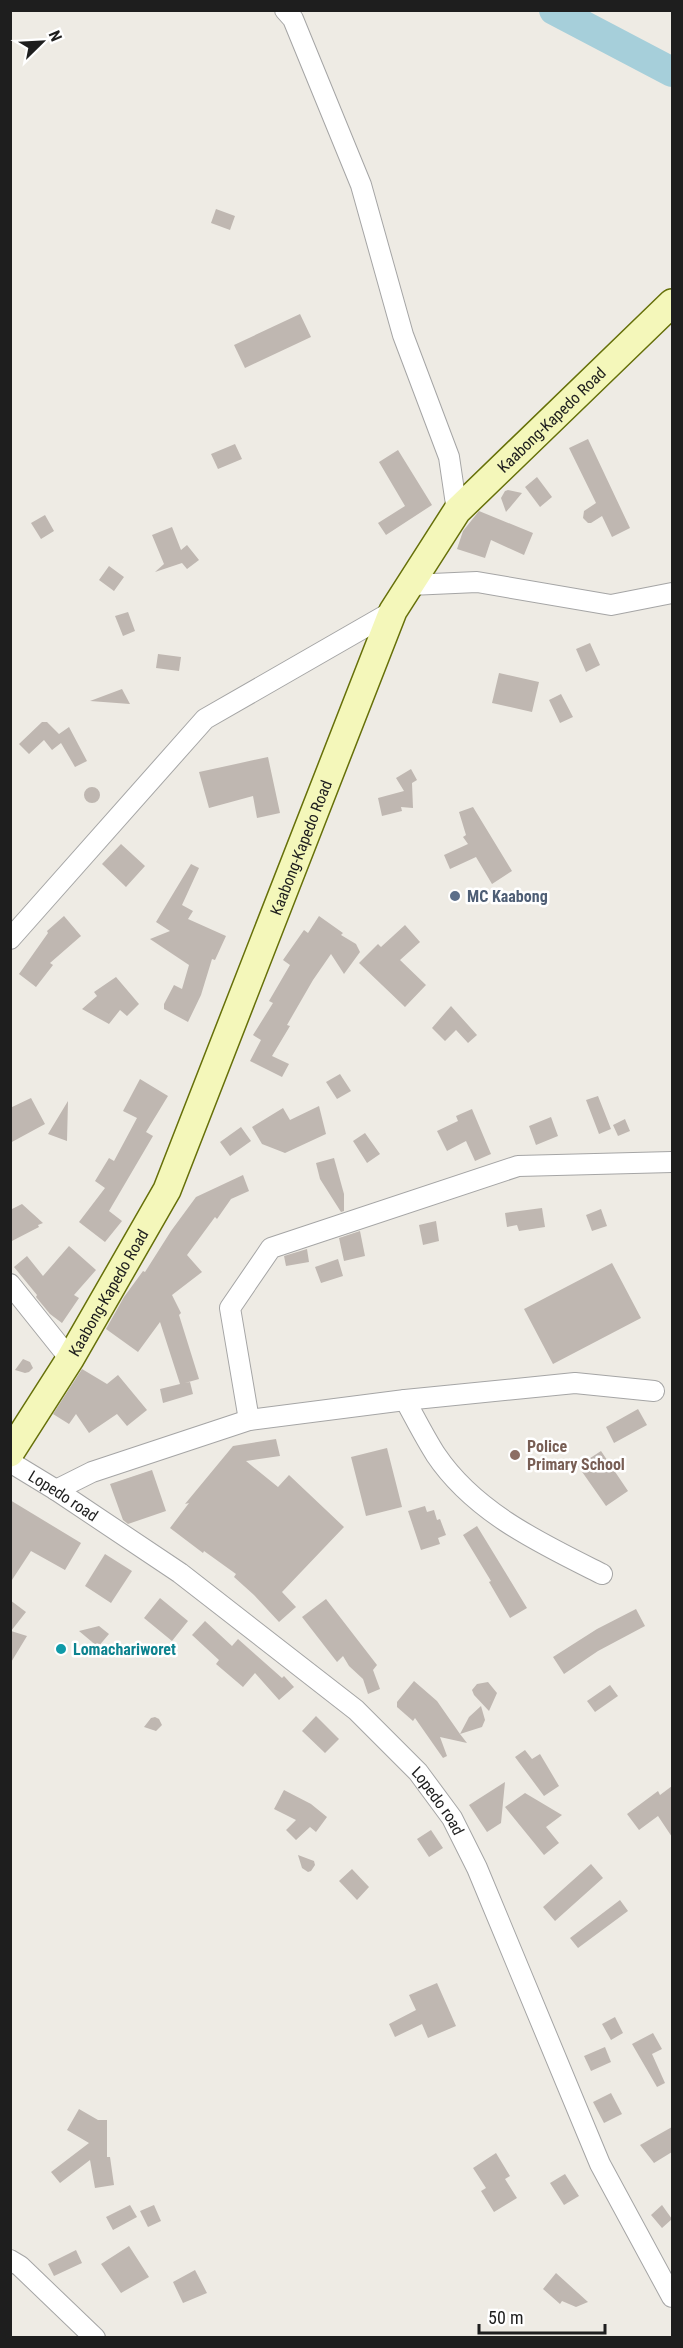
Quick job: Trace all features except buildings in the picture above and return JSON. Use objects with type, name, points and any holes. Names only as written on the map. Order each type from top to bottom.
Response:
[{"type":"main road","name":"Kaabong-Kapedo Road","points":[[10,1453],[70,1359],[167,1190],[393,611],[457,511],[672,303]]},
{"type":"street","points":[[285,10],[293,19],[361,185],[403,335],[449,457],[457,511]]},
{"type":"street","points":[[410,585],[477,582],[611,605],[672,593]]},
{"type":"street","points":[[10,939],[205,719],[393,611]]},
{"type":"street","points":[[249,1420],[230,1308],[271,1248],[518,1166],[672,1162]]},
{"type":"street","points":[[10,1284],[70,1359]]},
{"type":"street","points":[[56,1490],[92,1472],[249,1420],[405,1400],[574,1383],[654,1391]]},
{"type":"street","points":[[405,1400],[437,1456],[462,1486],[499,1518],[546,1546],[602,1574]]},
{"type":"street","name":"Lopedo road","points":[[10,1462],[180,1573],[356,1710],[418,1772],[452,1818],[477,1868],[600,2164],[672,2297]]},
{"type":"street","points":[[10,2260],[20,2266],[95,2337]]},
{"type":"waterway","points":[[554,10],[672,72]]},
{"type":"place","name":"MC Kaabong","points":[[455,896]]},
{"type":"place","name":"Police Primary School","points":[[515,1455]]},
{"type":"place","name":"Lomachariworet","points":[[61,1649]]}]
